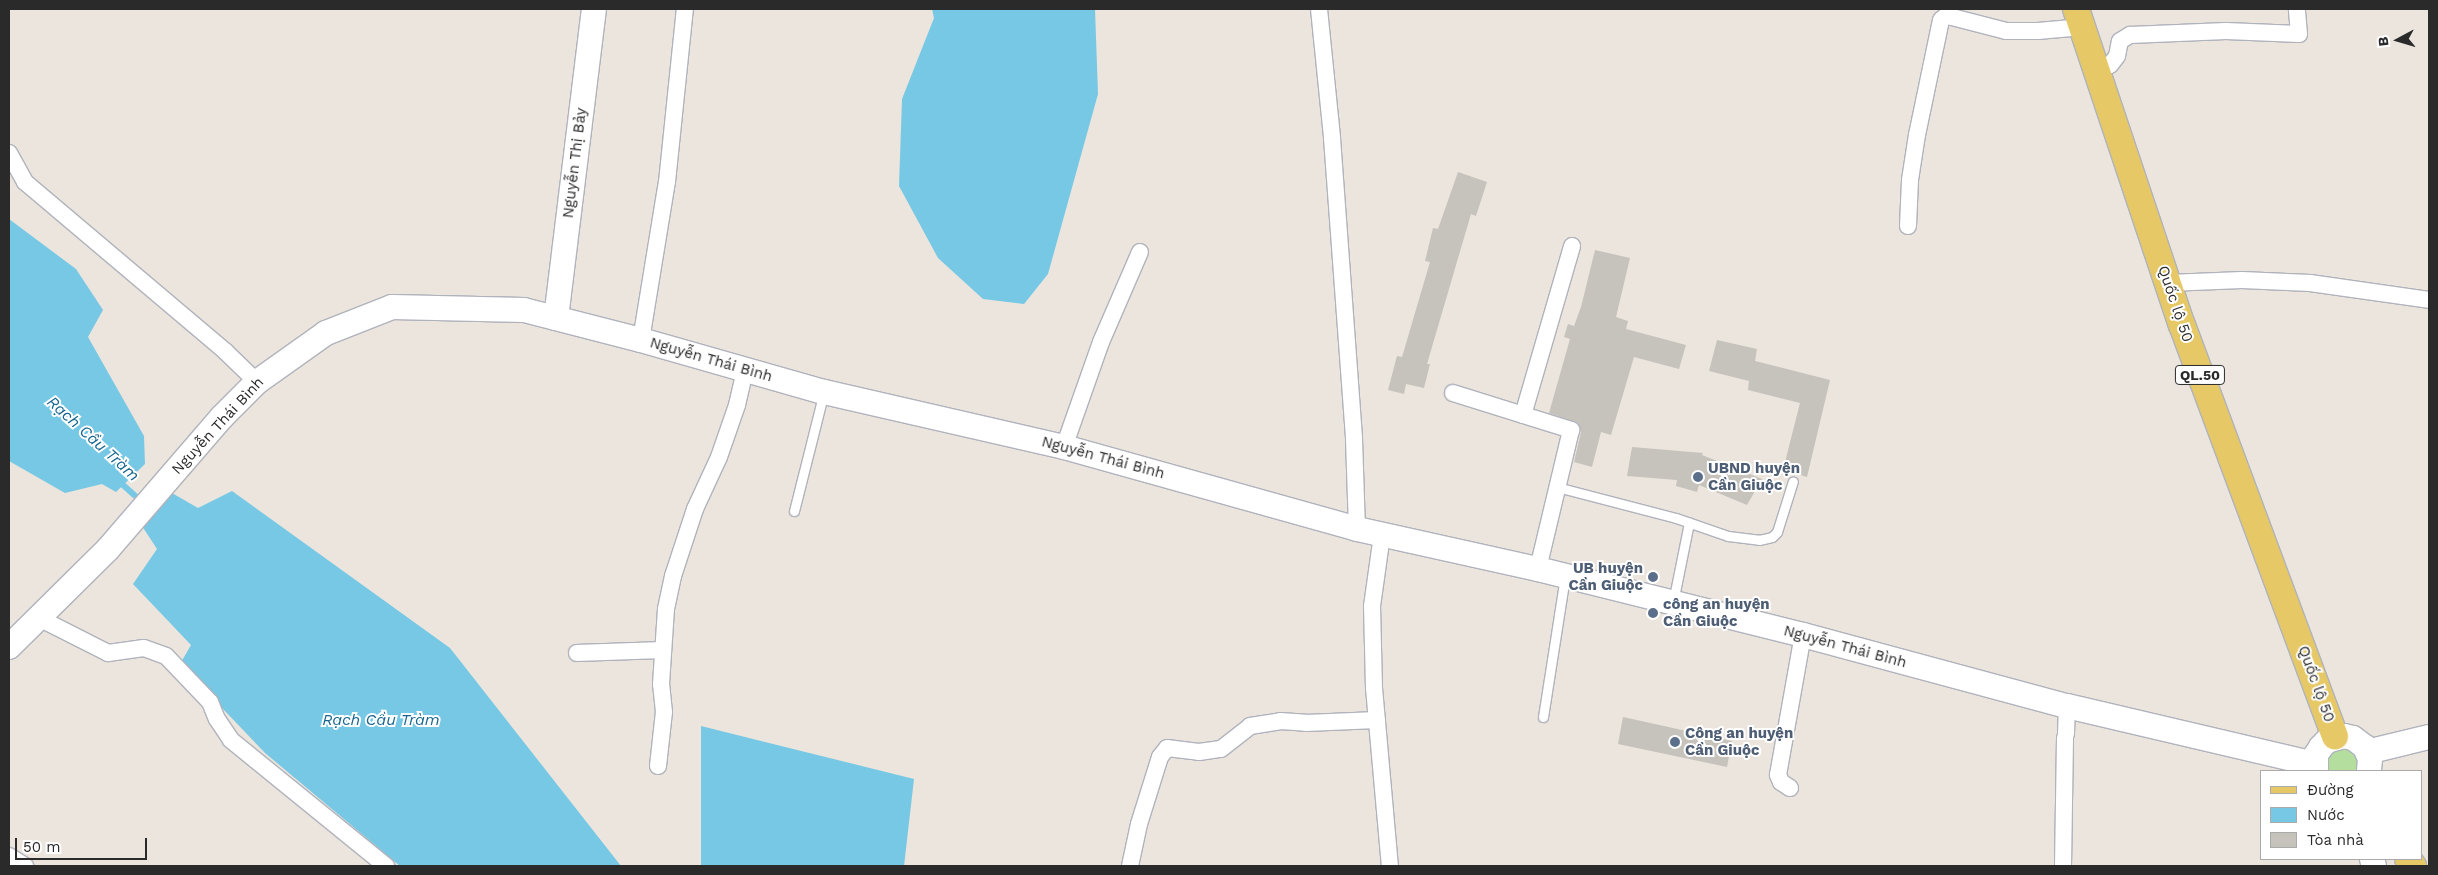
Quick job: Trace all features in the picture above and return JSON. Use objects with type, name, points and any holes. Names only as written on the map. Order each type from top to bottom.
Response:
[{"type":"main road","name":"Quốc lộ 50","points":[[2080,18],[2168,283],[2335,737]]},
{"type":"street","name":"Nguyễn Thị Bảy","points":[[556,318],[594,9]]},
{"type":"street","points":[[641,340],[667,182],[685,9]]},
{"type":"street","points":[[1319,9],[1332,138],[1354,430],[1357,529]]},
{"type":"street","points":[[2097,71],[2110,65],[2117,56],[2120,41],[2130,35],[2226,31],[2299,34],[2297,9]]},
{"type":"street","points":[[1908,226],[1910,180],[1936,37],[1941,20],[1946,16],[2006,31],[2038,31],[2080,18]]},
{"type":"street","points":[[9,153],[25,182],[226,352],[257,382]]},
{"type":"street","points":[[1523,415],[1572,246]]},
{"type":"street","points":[[1064,447],[1101,342],[1140,252]]},
{"type":"street","points":[[2168,283],[2252,280],[2310,283],[2429,300]]},
{"type":"street","name":"Nguyễn Thái Bình","points":[[9,647],[36,617],[108,549],[222,417],[257,382],[326,333],[392,307],[524,310],[641,340],[824,392],[1064,447],[1357,529],[1538,568],[1803,635],[2067,706],[2316,768]]},
{"type":"street","points":[[658,766],[664,712],[661,684],[662,650],[666,609],[673,576],[695,509],[719,457],[737,405],[745,370]]},
{"type":"street","points":[[1453,393],[1570,430],[1538,568]]},
{"type":"street","points":[[1382,535],[1372,606],[1377,720],[1390,866]]},
{"type":"street","points":[[36,617],[108,652],[144,648],[166,656],[210,702],[217,719],[231,740],[386,866]]},
{"type":"street","points":[[1790,788],[1781,782],[1778,775],[1803,635]]},
{"type":"street","points":[[577,653],[662,650]]},
{"type":"street","points":[[2063,866],[2067,706]]},
{"type":"street","points":[[1130,866],[1139,824],[1160,757],[1167,748],[1199,752],[1221,749],[1250,726],[1280,721],[1306,723],[1377,720]]},
{"type":"street","points":[[2316,768],[2321,747],[2335,737],[2353,738],[2361,743],[2368,762],[2429,736]]},
{"type":"street","points":[[9,856],[24,866]]},
{"type":"lane","points":[[794,511],[824,392]]},
{"type":"lane","points":[[1557,487],[1689,523],[1728,536],[1759,540],[1772,537],[1777,532],[1792,481]]},
{"type":"lane","points":[[1673,602],[1689,523]]},
{"type":"lane","points":[[1542,717],[1565,575]]},
{"type":"green space","points":[[2344,746],[2358,754],[2359,770],[2328,770],[2327,758],[2330,753]]},
{"type":"water","points":[[932,9],[1095,9],[1098,94],[1048,274],[1024,304],[983,299],[938,258],[899,186],[902,99],[934,18]]},
{"type":"water","name":"Rạch Cầu Tràm","points":[[9,219],[76,269],[103,310],[88,337],[144,436],[145,464],[116,492],[102,484],[65,493],[9,461]]},
{"type":"water","name":"Rạch Cầu Tràm","points":[[232,491],[450,648],[621,866],[400,866],[265,753],[180,664],[191,645],[133,584],[157,549],[142,526],[172,493],[198,508]]},
{"type":"water","points":[[701,726],[914,779],[904,866],[701,866]]},
{"type":"building","points":[[1458,172],[1487,182],[1476,216],[1471,214],[1427,364],[1430,364],[1424,388],[1406,384],[1404,394],[1388,390],[1397,356],[1402,357],[1430,262],[1425,261],[1433,228],[1438,229]]},
{"type":"building","points":[[1595,250],[1630,258],[1616,317],[1628,321],[1626,329],[1686,345],[1679,369],[1634,357],[1611,435],[1601,432],[1592,467],[1574,462],[1581,432],[1578,423],[1549,413],[1570,339],[1564,337],[1568,324],[1574,326],[1581,307]]},
{"type":"building","points":[[1717,340],[1757,349],[1755,361],[1830,380],[1807,477],[1783,470],[1800,403],[1748,390],[1749,381],[1709,371]]},
{"type":"building","name":"UBND huyện Cần Giuộc","points":[[1632,447],[1703,453],[1702,455],[1762,479],[1747,505],[1699,485],[1697,492],[1676,486],[1677,480],[1627,476]]},
{"type":"building","name":"Công an huyện Cần Giuộc","points":[[1623,717],[1732,741],[1727,767],[1618,744]]},
{"type":"waterway","name":"Rạch Cầu Tràm","points":[[119,481],[142,502]]},
{"type":"place","name":"UBND huyện Cần Giuộc","points":[[1698,477]]},
{"type":"place","name":"UB huyện Cần Giuộc","points":[[1653,577]]},
{"type":"place","name":"công an huyện Cần Giuộc","points":[[1653,613]]},
{"type":"place","name":"Công an huyện Cần Giuộc","points":[[1675,742]]}]
